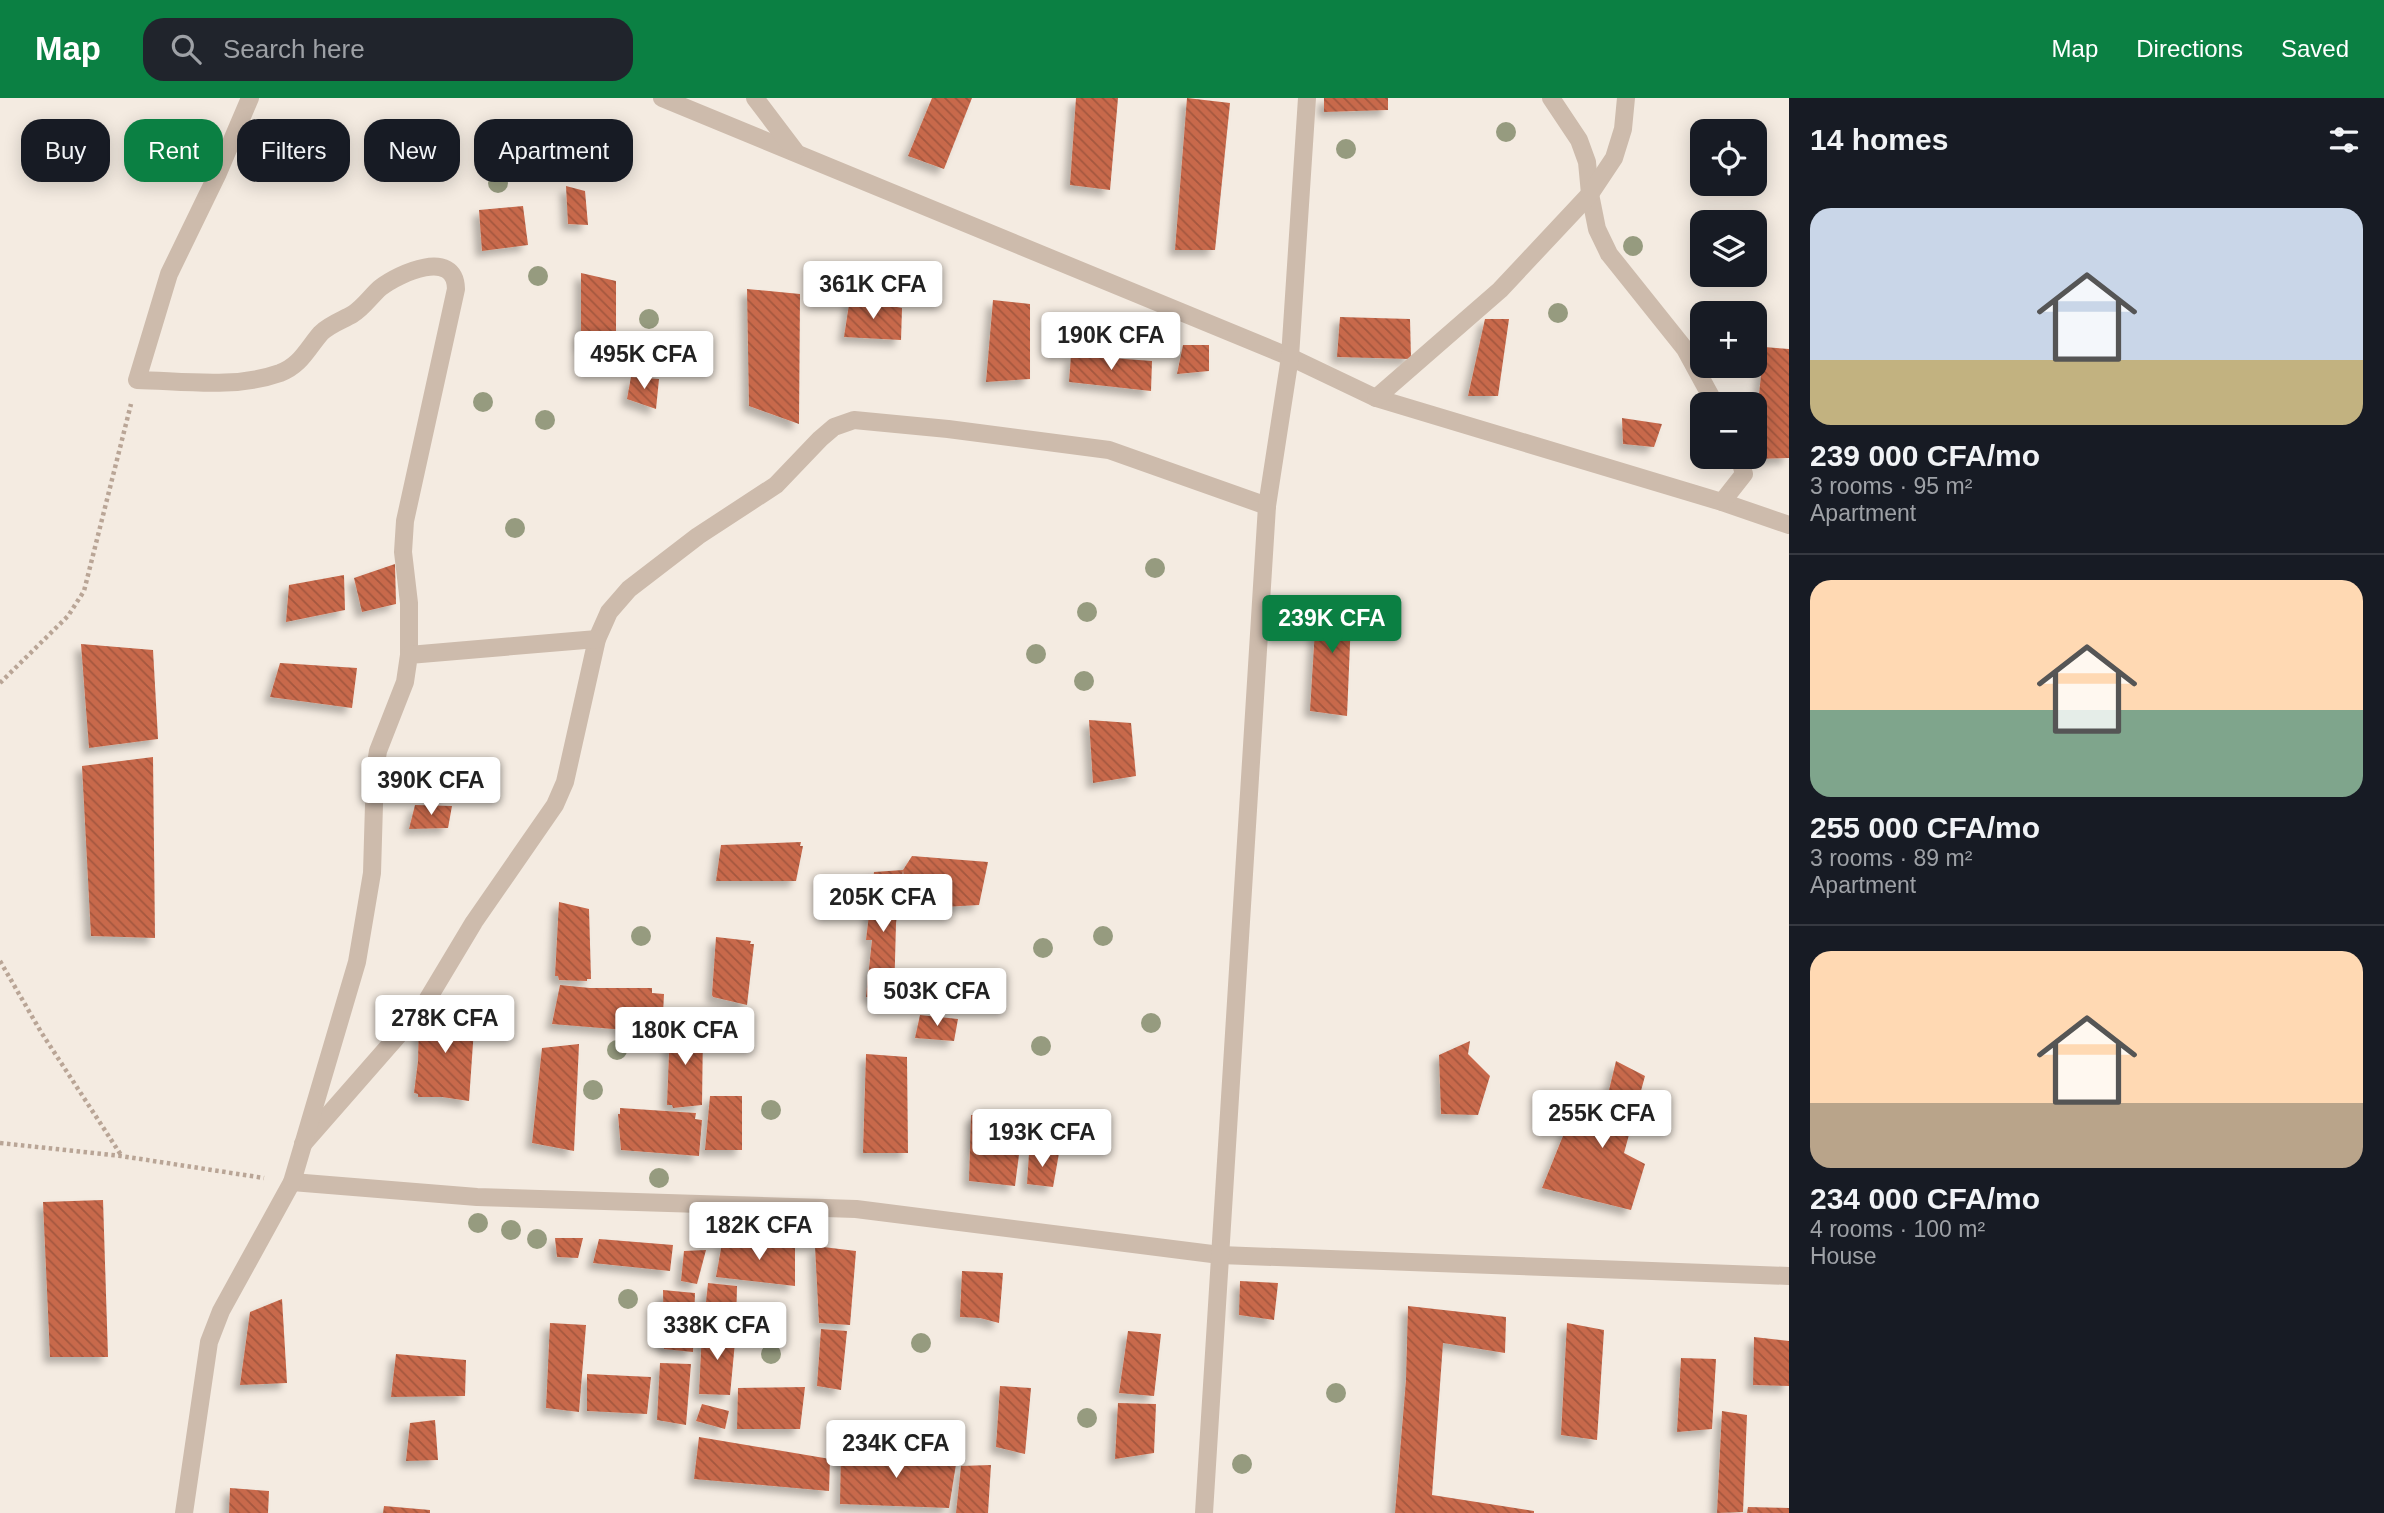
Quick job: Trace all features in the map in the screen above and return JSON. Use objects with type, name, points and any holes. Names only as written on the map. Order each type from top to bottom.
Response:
[{"type":"street","points":[[184,1513],[209,1342],[221,1311],[292,1182],[358,962],[372,873],[378,751],[405,682],[409,655],[409,603],[403,552],[405,521],[456,289],[456,279],[451,271],[442,266],[432,266],[406,274],[381,288],[353,314],[322,332],[308,353],[295,365],[279,373],[229,383],[137,380],[169,274],[218,173],[250,98]]},
{"type":"street","points":[[662,98],[1290,356],[1376,398],[1722,502],[1789,525]]},
{"type":"street","points":[[755,98],[796,152]]},
{"type":"street","points":[[1204,1513],[1267,506],[1290,356],[1307,98]]},
{"type":"street","points":[[1551,98],[1579,140],[1587,162],[1597,229],[1609,254],[1685,349],[1709,392]]},
{"type":"street","points":[[1376,398],[1500,290],[1590,194],[1614,158],[1623,129],[1626,98]]},
{"type":"street","points":[[303,1144],[423,1007],[474,922],[555,805],[565,782],[597,639],[609,612],[629,589],[698,536],[776,485],[834,428],[853,420],[948,429],[1109,450],[1267,506]]},
{"type":"street","points":[[1722,502],[1744,474],[1743,469]]},
{"type":"street","points":[[409,655],[597,639]]},
{"type":"street","points":[[292,1182],[477,1197],[856,1209],[1220,1255],[1789,1276]]},
{"type":"path","points":[[0,683],[68,616],[84,591],[137,380]]},
{"type":"path","points":[[0,961],[41,1032],[121,1156]]},
{"type":"path","points":[[0,1143],[121,1156],[292,1182]]},
{"type":"building","points":[[932,98],[972,98],[944,169],[908,156]]},
{"type":"building","points":[[1076,98],[1118,98],[1110,190],[1070,185]]},
{"type":"building","points":[[1187,98],[1230,103],[1215,250],[1175,250]]},
{"type":"building","points":[[1324,98],[1388,98],[1388,110],[1324,112]]},
{"type":"building","points":[[566,186],[585,191],[588,225],[568,224]]},
{"type":"building","points":[[523,206],[528,245],[482,251],[479,210]]},
{"type":"building","points":[[581,273],[616,281],[616,345],[581,346]]},
{"type":"building","points":[[747,289],[800,294],[799,424],[749,406]]},
{"type":"building","points":[[850,298],[902,308],[901,340],[844,337]]},
{"type":"building","points":[[993,300],[1030,304],[1030,379],[986,382]]},
{"type":"building","points":[[1340,317],[1410,319],[1411,359],[1337,357]]},
{"type":"building","points":[[1485,319],[1509,319],[1498,396],[1468,396]]},
{"type":"building","points":[[1183,345],[1209,345],[1209,371],[1177,374]]},
{"type":"building","points":[[1767,347],[1789,349],[1789,458],[1767,459],[1767,392],[1759,392],[1761,378],[1767,378]]},
{"type":"building","points":[[1071,355],[1152,361],[1151,391],[1069,382]]},
{"type":"building","points":[[631,377],[659,379],[656,409],[627,399]]},
{"type":"building","points":[[1622,418],[1662,424],[1654,447],[1623,444]]},
{"type":"building","points":[[395,564],[396,604],[362,612],[354,578]]},
{"type":"building","points":[[344,575],[345,610],[286,622],[289,585]]},
{"type":"building","points":[[1352,595],[1347,716],[1310,711],[1317,597]]},
{"type":"building","points":[[81,644],[153,650],[158,739],[89,748]]},
{"type":"building","points":[[280,663],[357,668],[352,708],[270,697]]},
{"type":"building","points":[[1089,720],[1131,723],[1136,776],[1093,783]]},
{"type":"building","points":[[153,757],[155,938],[91,936],[82,766]]},
{"type":"building","points":[[415,805],[452,806],[448,828],[409,829]]},
{"type":"building","points":[[801,842],[800,846],[803,846],[796,881],[716,881],[721,845]]},
{"type":"building","points":[[912,856],[988,862],[979,905],[908,909],[903,870]]},
{"type":"building","points":[[903,870],[896,923],[894,998],[892,1001],[866,997],[872,940],[866,940],[874,872]]},
{"type":"building","points":[[559,902],[589,909],[591,979],[587,981],[559,980],[558,976],[555,976]]},
{"type":"building","points":[[716,937],[751,941],[750,944],[754,944],[747,1005],[712,995]]},
{"type":"building","points":[[560,985],[652,988],[652,993],[664,994],[662,1033],[552,1024]]},
{"type":"building","points":[[425,1011],[475,1014],[469,1101],[418,1097],[418,1094],[414,1093],[419,1020]]},
{"type":"building","points":[[920,1015],[958,1019],[954,1041],[915,1038]]},
{"type":"building","points":[[670,1027],[703,1028],[702,1105],[673,1108],[672,1105],[667,1105]]},
{"type":"building","points":[[1470,1041],[1468,1054],[1490,1076],[1478,1115],[1441,1114],[1439,1055]]},
{"type":"building","points":[[579,1044],[574,1151],[532,1143],[542,1048]]},
{"type":"building","points":[[866,1054],[907,1057],[908,1153],[863,1153]]},
{"type":"building","points":[[1616,1061],[1645,1076],[1624,1153],[1645,1164],[1631,1210],[1542,1188],[1567,1126],[1598,1136]]},
{"type":"building","points":[[710,1096],[742,1096],[742,1150],[705,1150]]},
{"type":"building","points":[[620,1108],[696,1113],[695,1119],[702,1120],[699,1156],[621,1150],[618,1114]]},
{"type":"building","points":[[971,1115],[1024,1115],[1015,1186],[969,1181]]},
{"type":"building","points":[[1029,1153],[1059,1153],[1053,1187],[1027,1184]]},
{"type":"building","points":[[103,1200],[108,1357],[50,1357],[43,1202]]},
{"type":"building","points":[[555,1238],[583,1238],[578,1258],[557,1257]]},
{"type":"building","points":[[599,1239],[673,1245],[670,1271],[593,1263]]},
{"type":"building","points":[[795,1242],[795,1286],[716,1277],[722,1243]]},
{"type":"building","points":[[815,1246],[856,1251],[850,1325],[819,1323]]},
{"type":"building","points":[[706,1250],[697,1284],[681,1281],[684,1251]]},
{"type":"building","points":[[962,1271],[1003,1273],[999,1323],[960,1317]]},
{"type":"building","points":[[1240,1281],[1278,1283],[1274,1320],[1239,1315]]},
{"type":"building","points":[[708,1283],[737,1286],[736,1325],[704,1321]]},
{"type":"building","points":[[663,1290],[695,1293],[693,1352],[664,1349]]},
{"type":"building","points":[[282,1299],[287,1383],[240,1385],[250,1312]]},
{"type":"building","points":[[1408,1306],[1506,1317],[1505,1353],[1443,1343],[1432,1495],[1534,1513],[1395,1513],[1406,1380]]},
{"type":"building","points":[[550,1323],[586,1325],[579,1412],[546,1408]]},
{"type":"building","points":[[1567,1323],[1604,1330],[1597,1440],[1561,1435]]},
{"type":"building","points":[[821,1329],[847,1331],[841,1390],[817,1386]]},
{"type":"building","points":[[702,1330],[736,1331],[730,1395],[699,1394]]},
{"type":"building","points":[[1128,1331],[1161,1334],[1154,1396],[1119,1393]]},
{"type":"building","points":[[1754,1337],[1789,1341],[1789,1386],[1753,1385]]},
{"type":"building","points":[[396,1354],[466,1360],[465,1396],[391,1397]]},
{"type":"building","points":[[1681,1358],[1716,1359],[1712,1429],[1677,1432]]},
{"type":"building","points":[[660,1363],[691,1364],[686,1425],[657,1420]]},
{"type":"building","points":[[587,1374],[651,1377],[647,1414],[587,1411]]},
{"type":"building","points":[[1000,1386],[1031,1388],[1025,1454],[996,1447]]},
{"type":"building","points":[[805,1387],[800,1429],[737,1429],[738,1388]]},
{"type":"building","points":[[1118,1403],[1156,1404],[1154,1453],[1115,1459]]},
{"type":"building","points":[[702,1404],[729,1411],[725,1429],[696,1421]]},
{"type":"building","points":[[1722,1411],[1747,1415],[1743,1512],[1717,1513]]},
{"type":"building","points":[[435,1420],[438,1460],[406,1461],[410,1423]]},
{"type":"building","points":[[699,1437],[830,1459],[829,1491],[694,1479]]},
{"type":"building","points":[[841,1451],[957,1458],[949,1508],[840,1504]]},
{"type":"building","points":[[991,1465],[988,1513],[956,1513],[961,1466]]},
{"type":"building","points":[[230,1488],[269,1491],[268,1513],[229,1513]]},
{"type":"building","points":[[384,1506],[430,1510],[430,1513],[383,1513]]},
{"type":"building","points":[[1748,1507],[1789,1508],[1789,1513],[1747,1513]]}]
